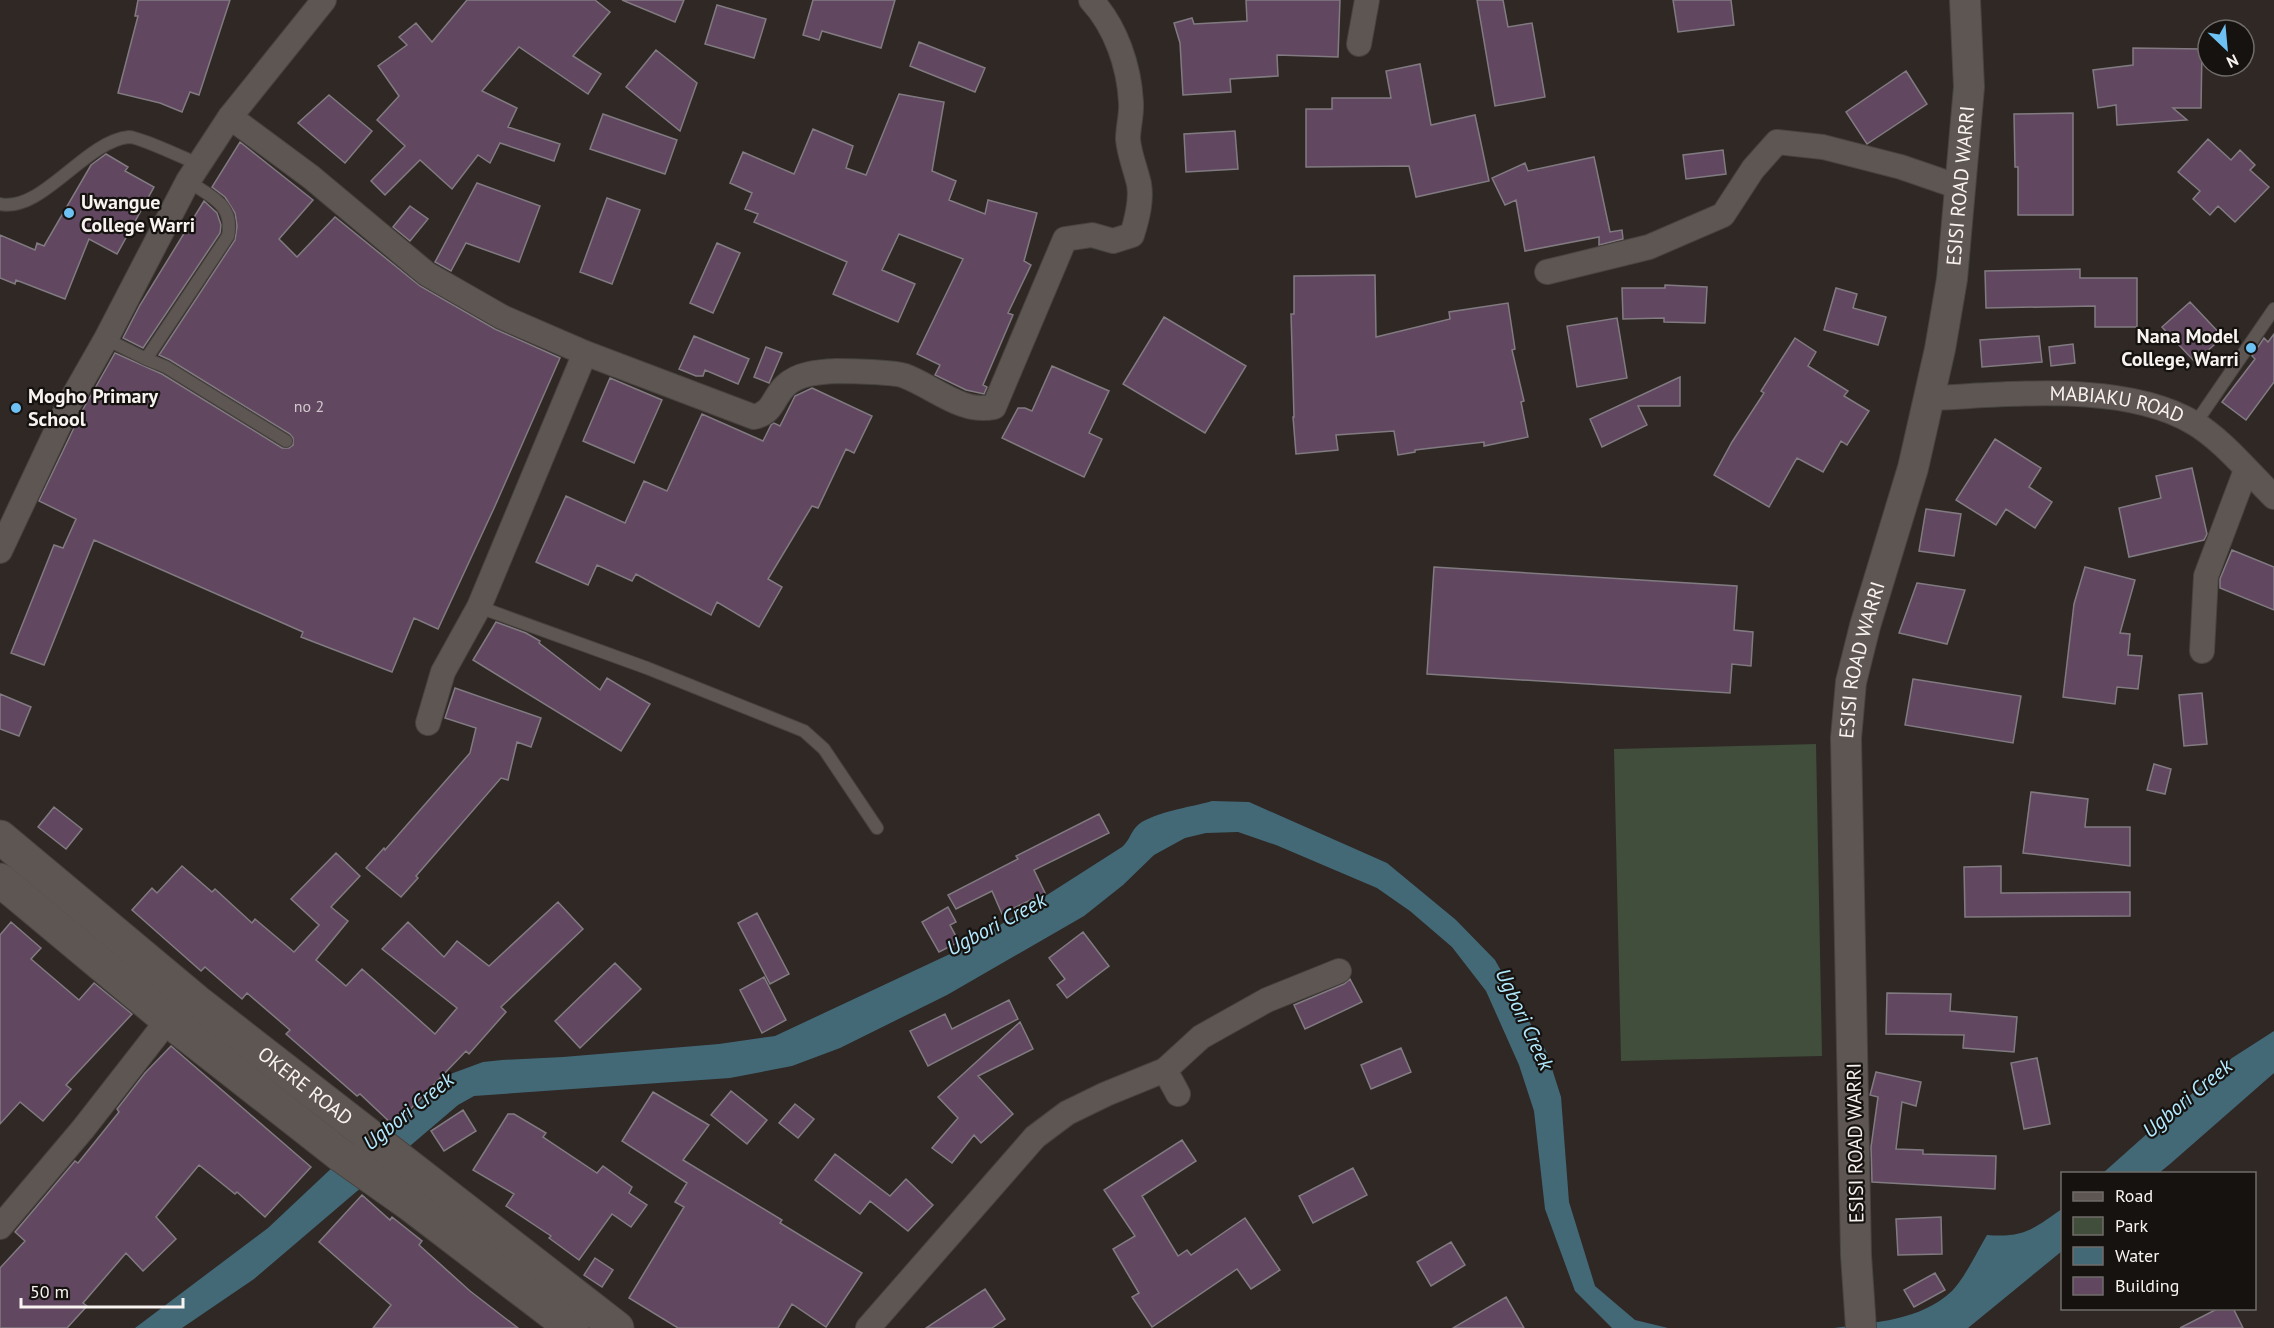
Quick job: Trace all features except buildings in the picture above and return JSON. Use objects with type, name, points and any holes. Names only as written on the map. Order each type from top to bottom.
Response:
[{"type":"main road","name":"OKERE ROAD","points":[[0,837],[196,1000],[373,1138],[397,1177],[572,1328]]},
{"type":"main road","name":"OKERE ROAD","points":[[0,880],[168,1020],[339,1154],[397,1177],[617,1328]]},
{"type":"street","points":[[0,551],[69,404],[106,339],[193,172],[230,117],[324,0]]},
{"type":"street","points":[[230,117],[311,177],[427,274],[502,317],[585,353],[754,417],[767,413],[786,385],[800,376],[838,371],[903,375],[971,408],[994,407],[1065,239],[1092,235],[1113,241],[1132,235],[1138,213],[1140,188],[1128,140],[1131,104],[1124,64],[1112,27],[1091,0]]},
{"type":"street","points":[[1359,44],[1367,0]]},
{"type":"street","name":"ESISI ROAD WARRI","points":[[1861,1328],[1856,1255],[1846,738],[1851,682],[1864,626],[1913,468],[1952,279],[1962,188],[1969,87],[1965,0]]},
{"type":"street","points":[[1547,272],[1649,247],[1723,215],[1753,169],[1777,142],[1845,152],[1901,167],[1962,188]]},
{"type":"street","points":[[428,723],[443,672],[478,607],[585,353]]},
{"type":"street","name":"MABIAKU ROAD","points":[[1929,398],[2086,394],[2144,402],[2195,423],[2274,497]]},
{"type":"street","points":[[2202,651],[2206,576],[2246,470]]},
{"type":"street","points":[[868,1328],[1035,1137],[1067,1113],[1106,1094],[1165,1071],[1202,1037],[1267,1000],[1339,971]]},
{"type":"street","points":[[0,1227],[83,1129],[168,1020]]},
{"type":"street","points":[[1165,1071],[1178,1094]]},
{"type":"lane","points":[[0,204],[7,206],[28,201],[100,149],[132,137],[193,172],[225,207],[231,224],[228,236],[146,358]]},
{"type":"lane","points":[[2195,423],[2274,309]]},
{"type":"lane","points":[[106,339],[166,367],[286,441]]},
{"type":"lane","points":[[478,607],[647,668],[804,731],[824,749],[877,828]]},
{"type":"green space","points":[[1816,744],[1822,1056],[1621,1061],[1614,749]]},
{"type":"water","name":"Ugbori Creek","points":[[1212,801],[1249,802],[1387,863],[1456,920],[1495,960],[1547,1053],[1561,1097],[1569,1202],[1595,1286],[1635,1320],[1668,1328],[1612,1328],[1575,1291],[1545,1209],[1534,1111],[1519,1065],[1486,991],[1452,947],[1410,911],[1377,888],[1276,845],[1238,832],[1206,833],[1185,838],[1154,855],[1123,885],[1084,916],[947,995],[840,1048],[792,1066],[730,1078],[474,1096],[458,1105],[254,1279],[182,1328],[135,1328],[268,1228],[336,1164],[400,1123],[445,1076],[483,1062],[719,1044],[775,1036],[967,946],[1122,847],[1142,822],[1160,814]]},
{"type":"water","points":[[2274,1031],[2274,1073],[2170,1164],[2160,1172],[2104,1172],[2232,1058]]},
{"type":"water","points":[[2061,1210],[2061,1252],[1968,1328],[1834,1328],[1896,1319],[1926,1309],[1957,1286],[1987,1235],[2000,1236],[2028,1231]]},
{"type":"place","name":"Uwangue College Warri","points":[[69,213]]},
{"type":"place","name":"Nana Model College, Warri","points":[[2251,348]]},
{"type":"place","name":"Mogho Primary School","points":[[16,408]]}]
